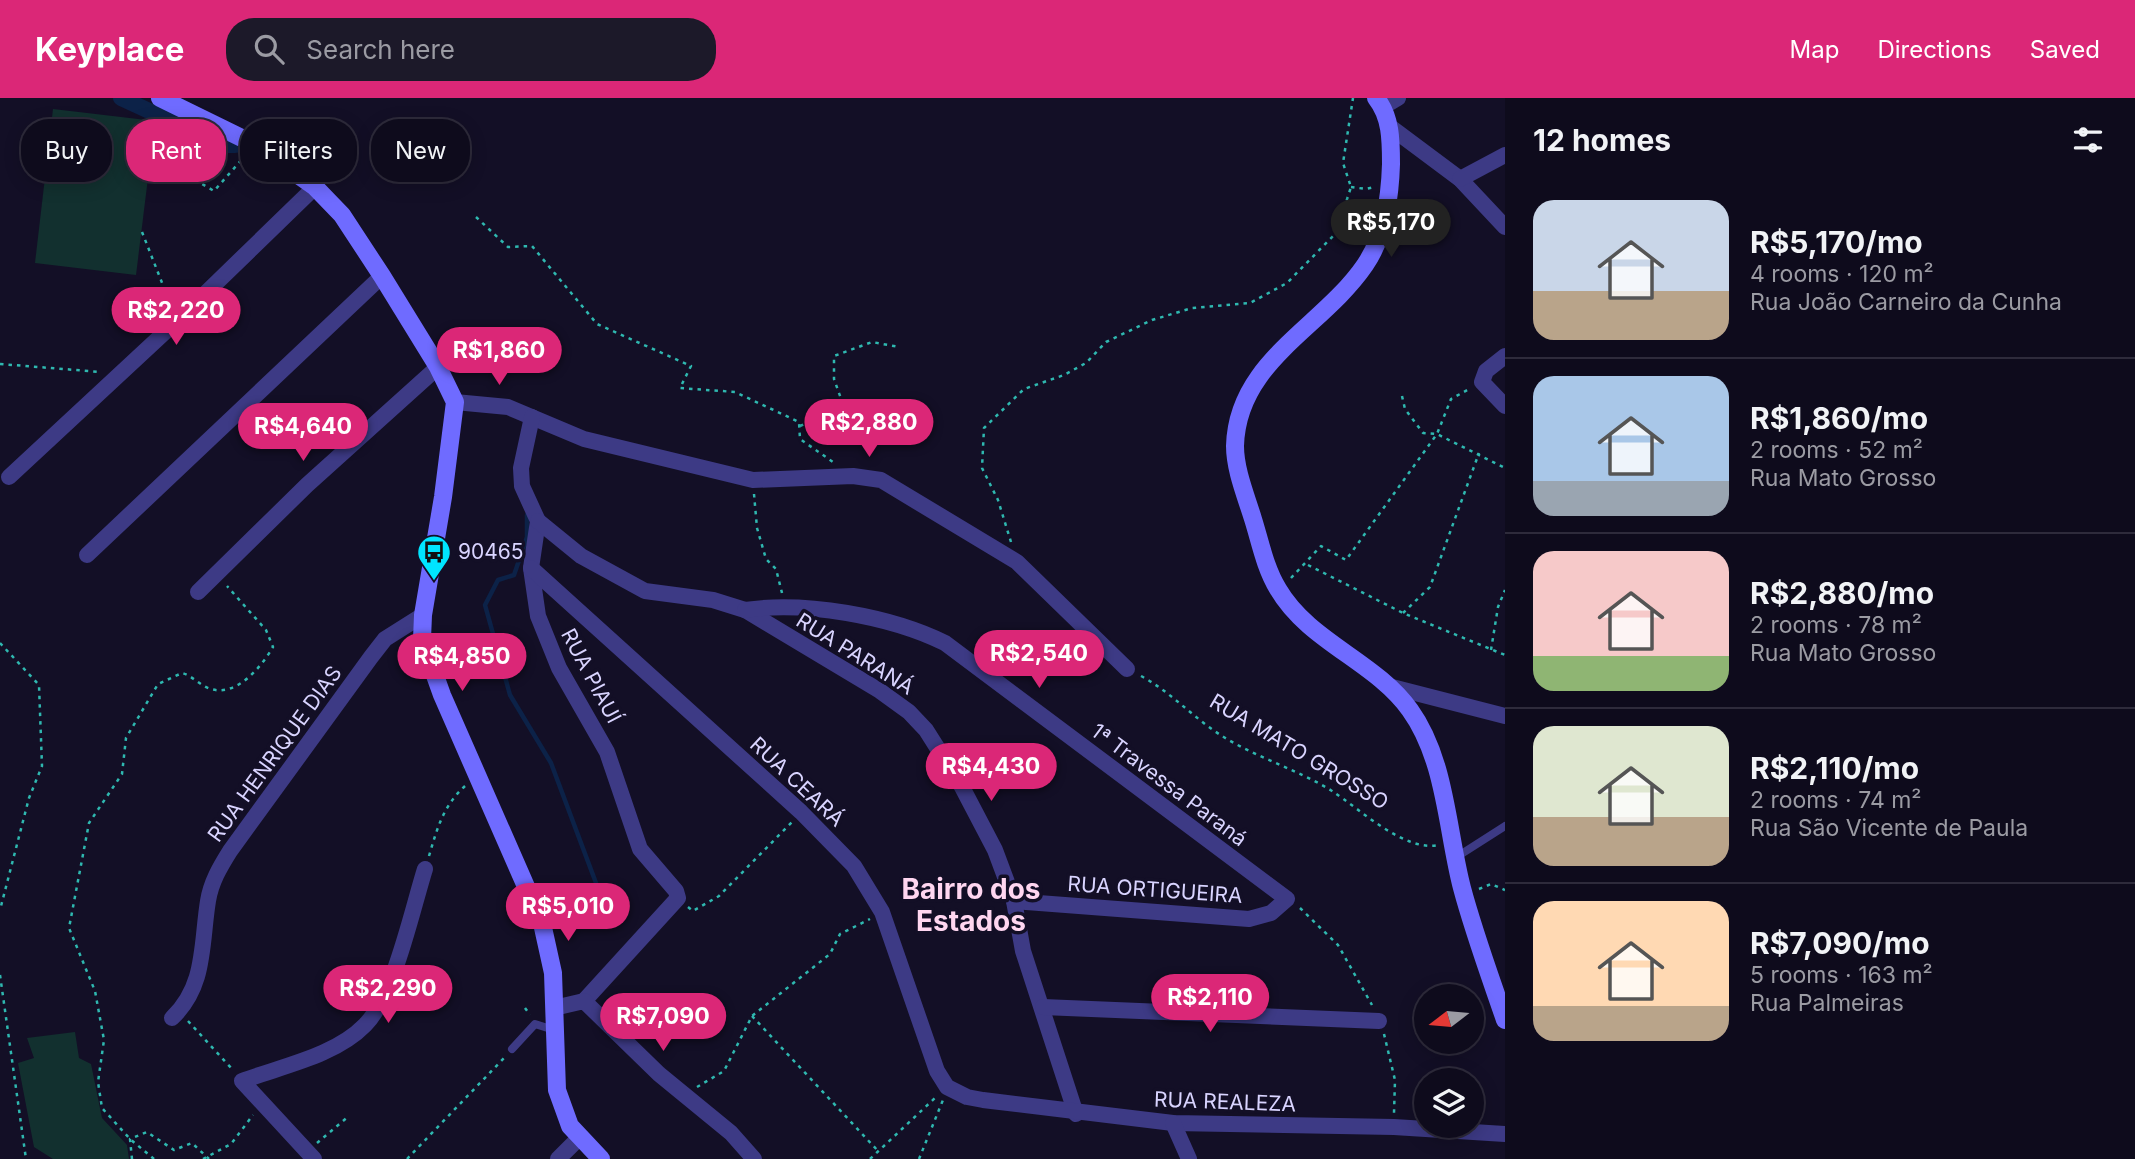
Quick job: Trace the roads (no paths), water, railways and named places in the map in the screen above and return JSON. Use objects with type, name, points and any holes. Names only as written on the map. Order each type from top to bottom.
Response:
[{"type":"street","points":[[160,98],[254,144],[314,187],[342,215],[438,367],[455,402],[441,510],[422,615],[422,639],[477,776],[542,923],[553,973],[557,1090],[562,1110],[579,1139],[601,1159]]},
{"type":"street","points":[[1386,101],[1390,183],[1383,227],[1366,264],[1277,353],[1255,380],[1242,406],[1235,450],[1260,543],[1278,590],[1303,620],[1392,687],[1412,713],[1425,737],[1464,894],[1505,1020]]},
{"type":"street","points":[[1389,126],[1460,179],[1505,227]]},
{"type":"street","points":[[1460,179],[1505,155]]},
{"type":"street","points":[[9,477],[178,320],[314,187]]},
{"type":"street","points":[[87,555],[382,276]]},
{"type":"street","points":[[1505,356],[1486,371],[1482,382],[1505,406]]},
{"type":"street","points":[[198,592],[307,485],[438,367]]},
{"type":"street","points":[[455,402],[489,403],[608,446],[687,462],[753,480],[853,476],[881,480],[1017,562],[1127,669]]},
{"type":"street","points":[[532,417],[521,468],[522,486],[538,521]]},
{"type":"street","name":"RUA PIAUÍ","points":[[538,521],[531,568],[538,616],[554,657],[607,752],[640,849],[676,891],[678,898],[584,1002]]},
{"type":"street","name":"RUA PARANÁ","points":[[538,521],[580,556],[645,591],[713,600],[745,610],[880,691],[909,712],[926,730],[957,778],[995,850],[1014,901],[1023,951],[1076,1114]]},
{"type":"street","name":"RUA CEARÁ","points":[[531,568],[802,812],[853,866],[882,912],[930,1053],[947,1087]]},
{"type":"street","name":"1ª Travessa Paraná","points":[[745,610],[785,605],[905,627],[945,643],[1287,899]]},
{"type":"street","name":"RUA HENRIQUE DIAS","points":[[176,1015],[186,1005],[203,960],[208,900],[215,876],[225,859],[251,817],[385,639],[422,615]]},
{"type":"street","points":[[1392,687],[1505,716]]},
{"type":"street","points":[[310,1155],[242,1081],[327,1050],[365,1025],[387,989],[425,869]]},
{"type":"street","name":"RUA ORTIGUEIRA","points":[[1014,901],[1248,919],[1271,913],[1287,899]]},
{"type":"street","points":[[554,1008],[584,1002],[659,1074],[730,1133],[754,1159]]},
{"type":"street","points":[[1043,1007],[1379,1021]]},
{"type":"street","name":"RUA REALEZA","points":[[947,1087],[967,1097],[1076,1114],[1173,1123],[1394,1127],[1505,1134]]},
{"type":"street","points":[[1173,1123],[1189,1159]]},
{"type":"street","points":[[558,1159],[579,1139]]},
{"type":"lane","points":[[1453,850],[1505,827]]},
{"type":"lane","points":[[512,1049],[535,1024],[554,1030]]},
{"type":"waterway","points":[[121,98],[171,121],[203,145],[235,145]]},
{"type":"waterway","points":[[527,515],[527,537],[514,575],[498,580],[485,605],[510,695],[551,763],[596,883]]},
{"type":"place","name":"90465","points":[[434,582]]},
{"type":"district","name":"Bairro dos Estados","points":[[971,905]]}]
